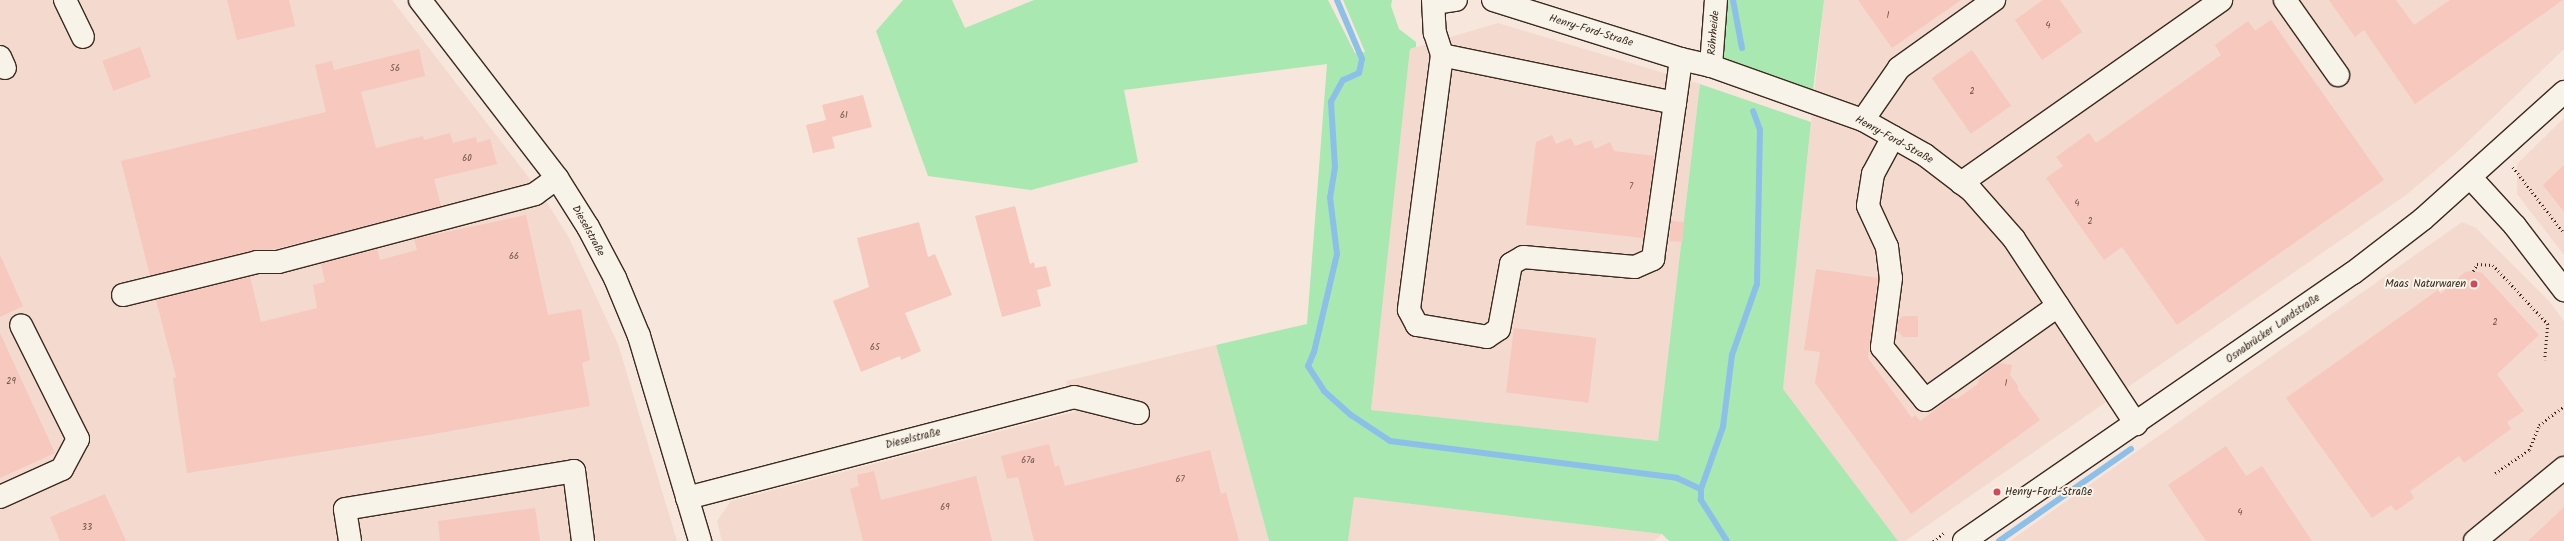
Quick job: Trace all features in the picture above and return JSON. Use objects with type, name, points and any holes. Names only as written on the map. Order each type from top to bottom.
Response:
[{"type":"street","points":[[65,0],[83,36]]},
{"type":"street","name":"Dieselstraße","points":[[420,0],[557,178],[588,227],[614,278],[639,336],[700,541]]},
{"type":"street","points":[[1456,0],[1433,2],[1435,33],[1442,56],[1410,310],[1417,325],[1487,337],[1499,329],[1511,264],[1523,257],[1635,267],[1653,259],[1681,59]]},
{"type":"street","name":"Henry-Ford-Straße","points":[[1493,0],[1681,59],[1711,66],[1863,120],[1925,155],[1971,190],[2014,239],[2136,424]]},
{"type":"street","name":"Röhrheide","points":[[1711,66],[1716,0]]},
{"type":"street","points":[[1863,120],[1899,68],[1994,0]]},
{"type":"street","points":[[1961,183],[2221,0]]},
{"type":"street","points":[[2286,0],[2338,75]]},
{"type":"street","points":[[1442,56],[1675,103]]},
{"type":"street","name":"Osnabrücker Landstraße","points":[[1964,541],[2136,424],[2353,273],[2423,219],[2471,178],[2564,92]]},
{"type":"street","points":[[1894,137],[1873,174],[1868,206],[1887,247],[1891,278],[1882,347],[1925,400],[2058,306]]},
{"type":"street","points":[[122,296],[257,262],[278,262],[535,194],[557,178]]},
{"type":"street","points":[[2471,178],[2515,226],[2564,290]]},
{"type":"street","points":[[0,497],[62,469],[78,438],[21,325]]},
{"type":"street","name":"Dieselstraße","points":[[687,498],[1074,397],[1138,413]]},
{"type":"street","points":[[2475,541],[2564,468]]},
{"type":"street","points":[[350,541],[345,509],[574,471],[583,541]]},
{"type":"path","points":[[2500,151],[2564,233]]},
{"type":"path","points":[[2473,271],[2477,264],[2493,265],[2548,324],[2545,360]]},
{"type":"path","points":[[2495,473],[2529,450],[2540,425],[2564,406]]},
{"type":"shaded area","points":[[0,0],[392,0],[543,196],[569,238],[618,344],[677,541],[0,541]]},
{"type":"shaded area","points":[[1824,0],[2564,0],[2564,49],[2456,153],[2406,195],[1905,541],[1898,541],[1783,389]]},
{"type":"shaded area","points":[[1498,23],[1700,84],[1658,441],[1371,410],[1410,49]]},
{"type":"shaded area","points":[[2564,118],[2564,255],[2517,194],[2517,164]]},
{"type":"shaded area","points":[[2462,222],[2476,228],[2549,301],[2564,321],[2564,541],[2010,541]]},
{"type":"shaded area","points":[[1216,345],[1269,541],[722,541],[717,521],[731,501],[1074,412],[1066,381]]},
{"type":"shaded area","points":[[1354,497],[1662,534],[1654,541],[1348,541]]},
{"type":"green space","points":[[903,0],[952,0],[965,28],[1034,0],[1328,0],[1355,53],[1365,52],[1343,0],[1392,0],[1391,6],[1399,29],[1416,42],[1416,47],[1410,49],[1371,410],[1658,441],[1700,84],[1811,122],[1783,389],[1898,541],[1669,541],[1662,534],[1354,497],[1348,541],[1269,541],[1216,345],[1307,324],[1327,64],[1124,90],[1138,162],[1031,190],[928,176],[876,31]]},
{"type":"green space","points":[[1724,0],[1824,0],[1813,90],[1718,56]]},
{"type":"building","points":[[227,0],[289,0],[295,26],[237,40]]},
{"type":"building","points":[[1858,0],[1961,0],[1892,48]]},
{"type":"building","points":[[2043,0],[2060,0],[2082,32],[2042,60],[2015,20]]},
{"type":"building","points":[[2329,0],[2396,0],[2414,25],[2450,0],[2563,0],[2415,104],[2364,30],[2355,37]]},
{"type":"building","points":[[2271,20],[2384,180],[2177,325],[2122,247],[2104,260],[2046,178],[2063,166],[2056,157],[2089,133],[2096,143],[2221,55],[2215,45],[2248,21],[2255,31]]},
{"type":"building","points":[[140,47],[151,77],[113,91],[102,61]]},
{"type":"building","points":[[419,49],[425,76],[361,92],[376,148],[423,136],[424,140],[450,133],[453,143],[476,137],[477,143],[490,139],[497,164],[434,179],[441,206],[270,250],[254,250],[150,276],[121,161],[326,112],[315,65],[332,61],[334,70]]},
{"type":"building","points":[[1972,50],[2011,106],[1971,134],[1932,78]]},
{"type":"building","points":[[863,95],[872,127],[832,137],[835,148],[813,153],[806,125],[826,120],[822,105]]},
{"type":"building","points":[[1552,135],[1556,144],[1571,138],[1575,146],[1591,140],[1595,149],[1610,142],[1614,151],[1655,156],[1643,238],[1526,225],[1536,142]]},
{"type":"building","points":[[2564,165],[2564,212],[2543,185]]},
{"type":"building","points":[[1015,206],[1030,264],[1034,262],[1035,268],[1046,266],[1051,286],[1037,290],[1041,306],[1002,317],[975,216]]},
{"type":"building","points":[[526,215],[548,315],[581,309],[590,360],[582,363],[590,406],[423,436],[187,473],[173,378],[176,377],[156,300],[250,277],[261,322],[317,308],[313,285],[325,282],[321,264],[377,249],[380,260],[417,250],[414,239]]},
{"type":"building","points":[[1671,221],[1684,222],[1683,242],[1670,241]]},
{"type":"building","points":[[919,222],[928,257],[935,254],[952,295],[905,313],[921,351],[901,360],[900,356],[861,372],[833,301],[869,287],[857,238]]},
{"type":"building","points":[[0,255],[23,306],[0,317]]},
{"type":"building","points":[[1816,269],[1878,278],[1868,358],[1912,418],[1915,415],[1920,421],[1951,398],[1957,399],[1978,384],[1979,379],[1999,363],[2012,365],[2010,375],[2018,386],[2018,390],[2040,420],[1911,514],[1815,383],[1820,352],[1804,350]]},
{"type":"building","points":[[2473,271],[2482,273],[2539,335],[2497,374],[2524,411],[2507,422],[2511,429],[2464,463],[2459,456],[2410,491],[2414,498],[2396,511],[2391,505],[2372,518],[2286,398],[2438,290],[2441,294],[2465,272]]},
{"type":"building","points":[[1903,316],[1918,316],[1918,337],[1903,337],[1897,330],[1898,321]]},
{"type":"building","points":[[1514,328],[1596,338],[1588,403],[1506,393]]},
{"type":"building","points":[[0,333],[55,453],[0,478]]},
{"type":"building","points":[[1049,444],[1055,467],[1059,465],[1065,486],[1210,450],[1221,494],[1226,492],[1239,541],[1034,541],[1018,477],[1007,479],[1001,456]]},
{"type":"building","points":[[2226,446],[2246,476],[2262,466],[2312,541],[2206,541],[2168,485]]},
{"type":"building","points":[[874,471],[881,500],[976,476],[992,541],[863,541],[850,489],[859,486],[857,475]]},
{"type":"building","points":[[105,494],[126,541],[60,541],[50,517]]},
{"type":"building","points":[[2564,507],[2564,541],[2528,541]]},
{"type":"building","points":[[535,508],[540,541],[440,541],[438,521]]},
{"type":"waterway","points":[[1337,0],[1362,59],[1359,73],[1343,80],[1331,102],[1335,167],[1330,197],[1337,254],[1314,352],[1308,366],[1324,391],[1351,415],[1390,441],[1677,478],[1701,489]]},
{"type":"waterway","points":[[1733,0],[1742,48]]},
{"type":"waterway","points":[[1727,541],[1701,500],[1701,489],[1723,427],[1732,355],[1757,284],[1760,130],[1753,111]]},
{"type":"waterway","points":[[1999,541],[2131,449]]},
{"type":"place","name":"Maas Naturwaren","points":[[2474,284]]},
{"type":"place","name":"Henry-Ford-Straße","points":[[1997,492]]}]
